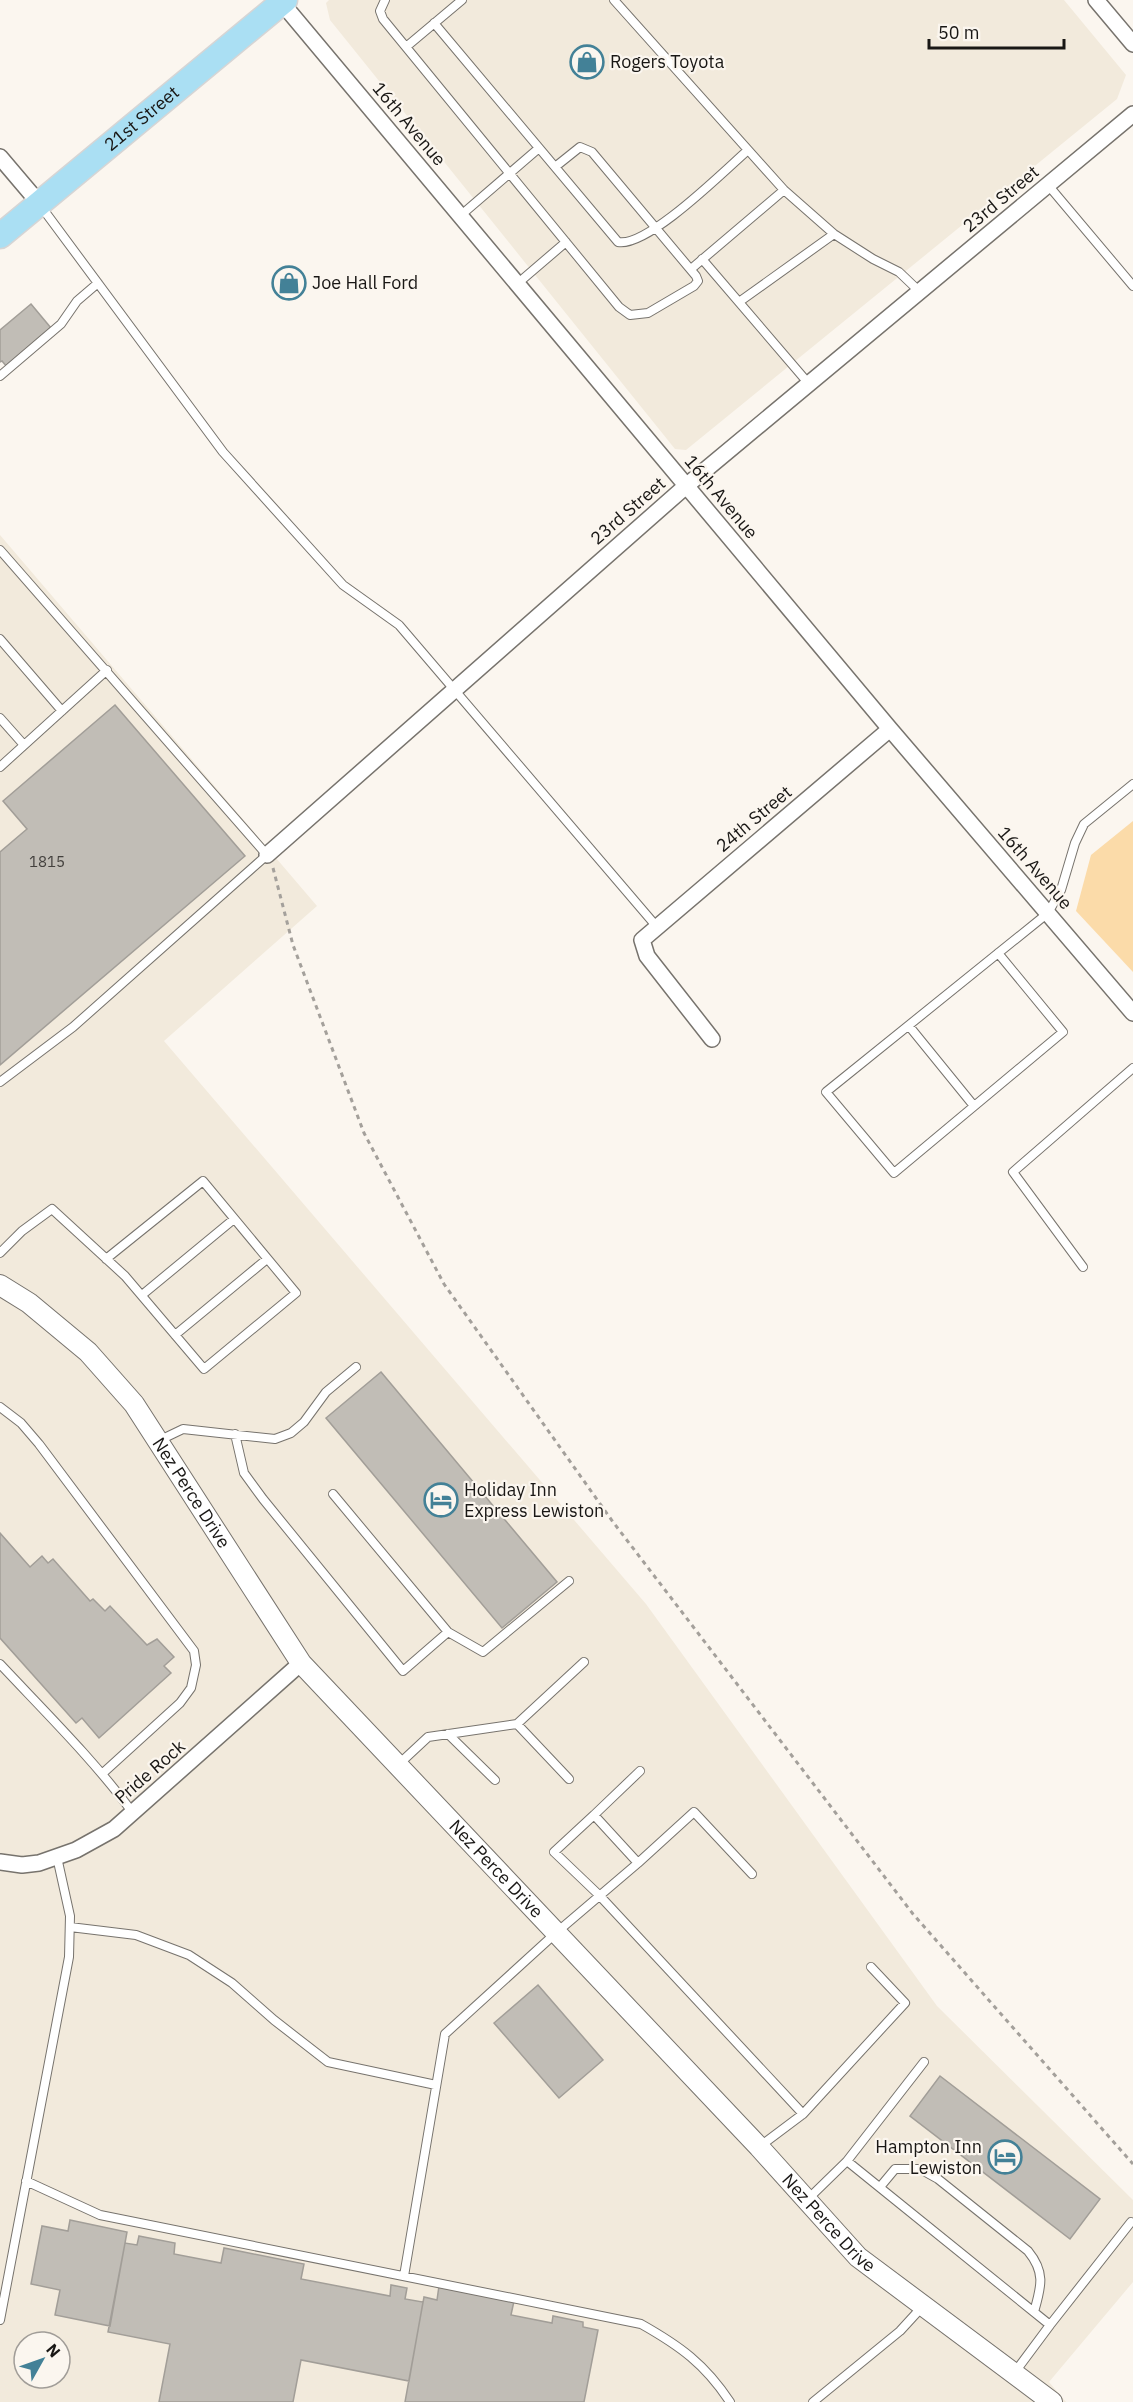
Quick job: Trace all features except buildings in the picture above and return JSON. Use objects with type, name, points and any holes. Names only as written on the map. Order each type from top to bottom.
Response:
[{"type":"main road","name":"21st Street","points":[[0,236],[283,1]]},
{"type":"street","points":[[1096,0],[1133,44]]},
{"type":"street","name":"16th Avenue","points":[[283,1],[890,729],[1133,1013]]},
{"type":"street","name":"23rd Street","points":[[267,855],[686,486],[1133,114]]},
{"type":"street","points":[[0,157],[39,203]]},
{"type":"street","name":"24th Street","points":[[712,1039],[647,956],[642,940],[890,729]]},
{"type":"street","name":"Nez Perce Drive","points":[[0,1285],[29,1303],[88,1352],[134,1404],[302,1663],[759,2147],[858,2257],[1052,2402]]},
{"type":"street","name":"Pride Rock","points":[[0,1862],[39,1863],[98,1839],[133,1814],[302,1663]]},
{"type":"lane","points":[[385,0],[380,12],[383,19],[619,307],[630,315],[648,313],[694,286],[698,281],[691,269],[592,152],[580,147],[555,167]]},
{"type":"lane","points":[[406,47],[462,0]]},
{"type":"lane","points":[[614,0],[784,190],[834,234],[873,259],[899,272],[920,292]]},
{"type":"lane","points":[[434,23],[618,242],[625,244],[657,229],[748,150]]},
{"type":"lane","points":[[460,216],[539,148]]},
{"type":"lane","points":[[1048,185],[1133,286]]},
{"type":"lane","points":[[691,269],[784,190]]},
{"type":"lane","points":[[39,203],[223,452],[343,585],[399,625],[657,927]]},
{"type":"lane","points":[[739,302],[834,234]]},
{"type":"lane","points":[[517,284],[566,242]]},
{"type":"lane","points":[[702,259],[809,384]]},
{"type":"lane","points":[[0,376],[61,324],[77,301],[98,282]]},
{"type":"lane","points":[[0,550],[267,855],[73,1027],[0,1082]]},
{"type":"lane","points":[[0,639],[62,711]]},
{"type":"lane","points":[[0,767],[106,670]]},
{"type":"lane","points":[[0,718],[24,745]]},
{"type":"lane","points":[[998,953],[1063,1032],[894,1173],[826,1092],[909,1026],[998,953],[1048,913],[1061,890],[1075,843],[1084,824],[1133,783]]},
{"type":"lane","points":[[909,1026],[974,1106]]},
{"type":"lane","points":[[1083,1267],[1013,1172],[1133,1068]]},
{"type":"lane","points":[[0,1253],[22,1232],[52,1209],[142,1295],[204,1369],[296,1293],[202,1181],[106,1259]]},
{"type":"lane","points":[[142,1295],[234,1219]]},
{"type":"lane","points":[[176,1335],[267,1259]]},
{"type":"lane","points":[[157,1442],[183,1429],[274,1439],[291,1433],[304,1422],[326,1392],[356,1367]]},
{"type":"lane","points":[[0,1407],[21,1423],[39,1444],[194,1651],[196,1665],[191,1688],[180,1703],[103,1773]]},
{"type":"lane","points":[[235,1434],[244,1473],[404,1671],[448,1632]]},
{"type":"lane","points":[[333,1494],[448,1632],[483,1652],[568,1581]]},
{"type":"lane","points":[[398,1765],[428,1737],[517,1724],[585,1662]]},
{"type":"lane","points":[[0,1664],[103,1773],[133,1814]]},
{"type":"lane","points":[[517,1724],[569,1779]]},
{"type":"lane","points":[[448,1734],[495,1780]]},
{"type":"lane","points":[[640,1771],[554,1852],[599,1895],[802,2114]]},
{"type":"lane","points":[[404,2276],[445,2034],[694,1812],[752,1874]]},
{"type":"lane","points":[[594,1815],[638,1863]]},
{"type":"lane","points":[[0,2320],[69,1957],[70,1916],[57,1857]]},
{"type":"lane","points":[[70,1927],[135,1935],[189,1954],[232,1983],[274,2020],[328,2062],[436,2085]]},
{"type":"lane","points":[[759,2147],[802,2114],[905,2003],[871,1966]]},
{"type":"lane","points":[[806,2200],[847,2161],[924,2062]]},
{"type":"lane","points":[[847,2161],[1050,2325]]},
{"type":"lane","points":[[880,2187],[895,2169],[920,2169],[938,2179],[1028,2251],[1039,2264],[1042,2286],[1034,2312]]},
{"type":"lane","points":[[26,2181],[100,2215],[641,2324],[680,2346],[714,2379],[730,2402]]},
{"type":"lane","points":[[1014,2373],[1131,2222]]},
{"type":"lane","points":[[813,2402],[900,2331],[923,2305]]},
{"type":"path","points":[[267,855],[276,873],[293,945],[364,1134],[444,1284],[613,1521],[913,1914],[1133,2164]]},
{"type":"shaded area","points":[[329,0],[1064,0],[1126,75],[1117,99],[686,450],[675,449],[330,20],[326,3]]},
{"type":"shaded area","points":[[0,535],[317,906],[164,1041],[646,1604],[937,2006],[1133,2200],[1133,2282],[1049,2382],[1066,2402],[0,2402]]},
{"type":"shaded area","points":[[1133,821],[1133,972],[1076,911],[1091,855]]},
{"type":"place","name":"Rogers Toyota","points":[[587,62]]},
{"type":"place","name":"Joe Hall Ford","points":[[289,283]]},
{"type":"place","name":"Holiday Inn Express Lewiston","points":[[441,1500]]},
{"type":"place","name":"Hampton Inn Lewiston","points":[[1005,2157]]}]
